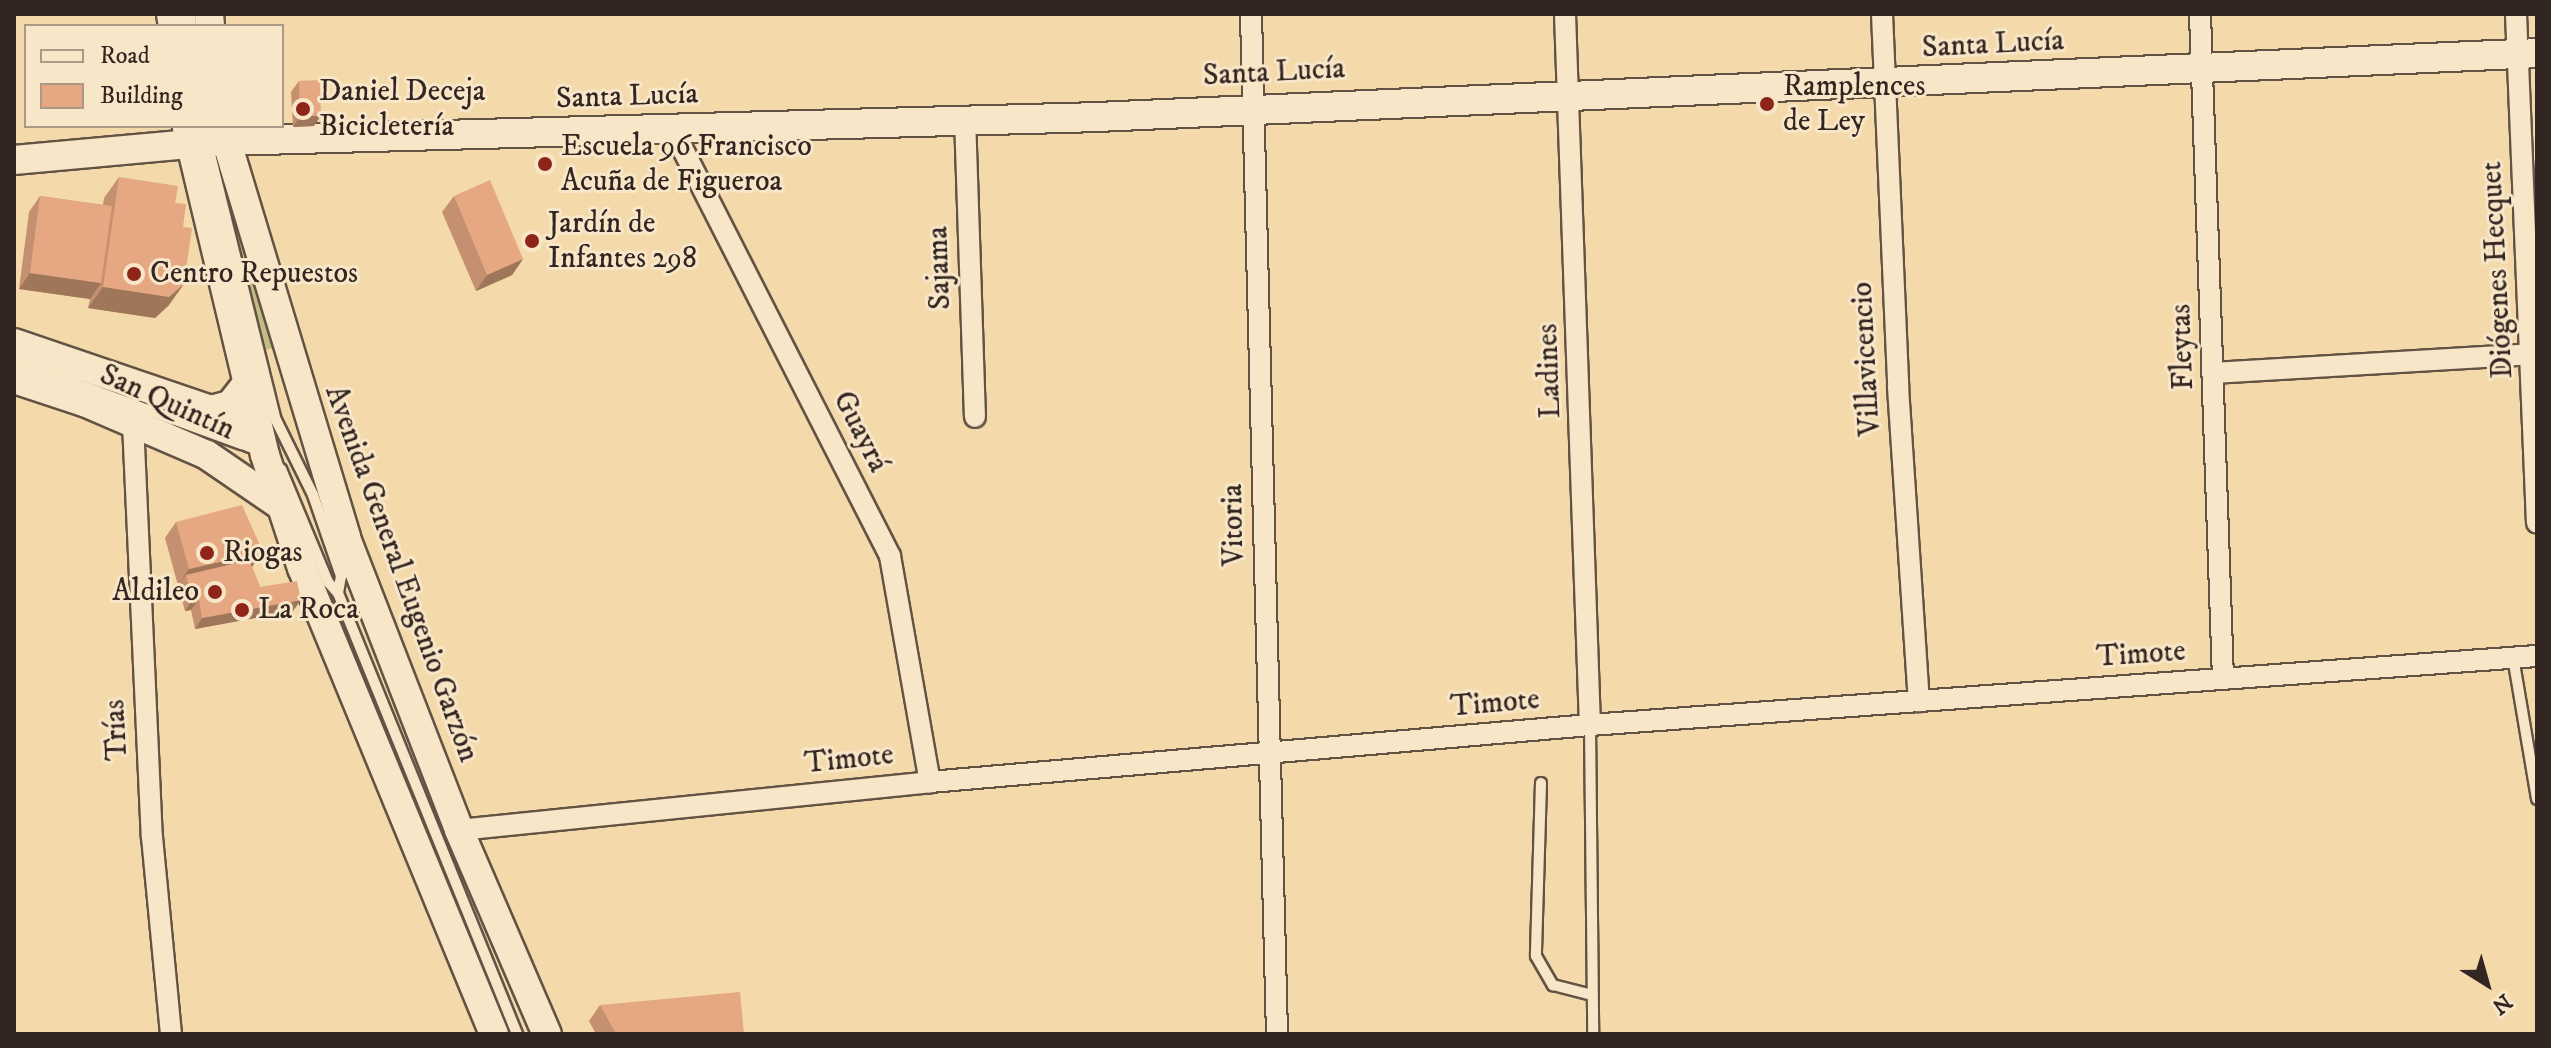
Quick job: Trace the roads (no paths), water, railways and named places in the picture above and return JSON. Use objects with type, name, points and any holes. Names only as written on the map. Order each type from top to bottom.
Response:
[{"type":"street","name":"Vitoria","points":[[1251,14],[1277,1034]]},
{"type":"street","name":"Ladines","points":[[1565,14],[1590,725]]},
{"type":"street","name":"Villavicencio","points":[[1882,14],[1919,701]]},
{"type":"street","name":"Fleytas","points":[[2200,14],[2223,679]]},
{"type":"street","name":"Diógenes Hecquet","points":[[2516,14],[2527,54],[2537,523]]},
{"type":"street","name":"Santa Lucía","points":[[14,160],[205,134],[673,130],[965,117],[1097,117],[1255,106],[1885,85],[2201,67],[2527,54]]},
{"type":"street","name":"Sajama","points":[[965,117],[975,417]]},
{"type":"street","name":"Guayrá","points":[[673,130],[890,556],[930,782]]},
{"type":"street","name":"Avenida General Eugenio Garzón","points":[[205,134],[265,455],[314,597],[494,1034]]},
{"type":"street","name":"Avenida General Eugenio Garzón","points":[[205,134],[332,496],[459,830],[547,1034]]},
{"type":"street","name":"San Quintín","points":[[14,343],[211,410],[230,405],[249,381]]},
{"type":"street","points":[[2214,373],[2535,354]]},
{"type":"street","name":"San Quintín","points":[[14,379],[133,423],[234,471],[283,507]]},
{"type":"street","name":"Trías","points":[[133,423],[152,837],[171,1034]]},
{"type":"street","name":"Timote","points":[[459,830],[930,782],[1590,725],[2537,656]]},
{"type":"lane","name":"Avenida General Eugenio Garzón","points":[[205,134],[276,420],[313,495],[341,576],[338,593]]},
{"type":"lane","name":"San Quintín","points":[[14,361],[154,408],[265,455]]},
{"type":"lane","name":"Avenida General Eugenio Garzón","points":[[265,455],[291,485],[328,582],[338,593],[517,1034]]},
{"type":"lane","points":[[2513,657],[2537,799]]},
{"type":"lane","points":[[1590,725],[1593,1034]]},
{"type":"lane","points":[[1541,783],[1536,956],[1553,985],[1592,995]]},
{"type":"place","name":"Ramplences de Ley","points":[[1767,104]]},
{"type":"place","name":"Daniel Deceja Bicicletería","points":[[303,109]]},
{"type":"place","name":"Escuela 96 Francisco Acuña de Figueroa","points":[[545,164]]},
{"type":"place","name":"Jardín de Infantes 298","points":[[532,241]]},
{"type":"place","name":"Centro Repuestos","points":[[134,274]]},
{"type":"place","name":"Riogas","points":[[207,553]]},
{"type":"place","name":"Aldileo","points":[[215,592]]},
{"type":"place","name":"La Roca","points":[[242,610]]}]
